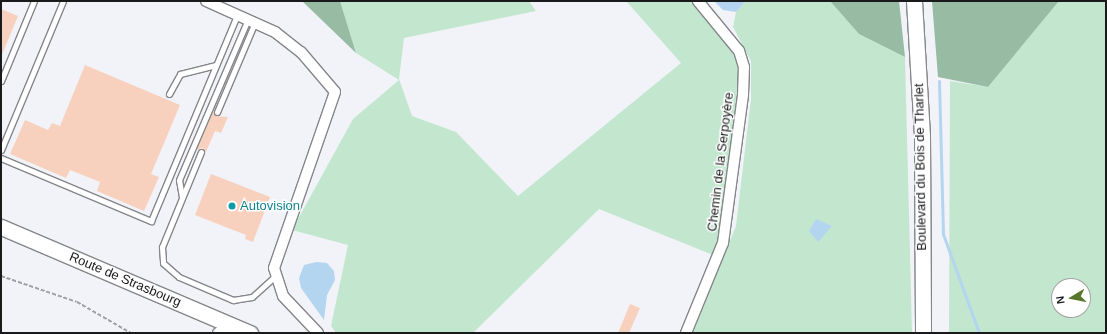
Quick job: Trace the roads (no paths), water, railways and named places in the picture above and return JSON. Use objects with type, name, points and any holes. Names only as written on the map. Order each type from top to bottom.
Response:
[{"type":"main road","name":"Boulevard du Bois de Tharlet","points":[[914,1],[922,136],[923,333]]},
{"type":"main road","name":"Route de Strasbourg","points":[[1,227],[250,333]]},
{"type":"street","points":[[206,1],[252,20],[301,52],[336,92],[330,117],[275,258],[274,277],[287,301],[318,333]]},
{"type":"street","name":"Chemin de la Serpoyère","points":[[686,333],[723,243],[744,88],[744,67],[739,51],[698,1]]},
{"type":"street","points":[[218,333],[231,325]]},
{"type":"lane","points":[[1,81],[34,1]]},
{"type":"lane","points":[[1,150],[63,1]]},
{"type":"lane","points":[[1,158],[151,221],[237,14]]},
{"type":"lane","points":[[217,112],[252,20]]},
{"type":"lane","points":[[182,197],[180,180],[252,20]]},
{"type":"lane","points":[[169,94],[180,74],[216,65]]},
{"type":"lane","points":[[201,152],[162,247],[168,270],[233,300],[252,297],[274,277]]},
{"type":"water","points":[[714,1],[746,1],[736,12],[723,10]]},
{"type":"water","points":[[816,219],[832,226],[818,242],[809,231]]},
{"type":"water","points":[[316,262],[327,263],[334,271],[335,280],[327,295],[324,320],[301,288],[299,278],[304,265]]},
{"type":"waterway","points":[[939,81],[943,234],[979,333]]},
{"type":"place","name":"Autovision","points":[[232,206]]}]
